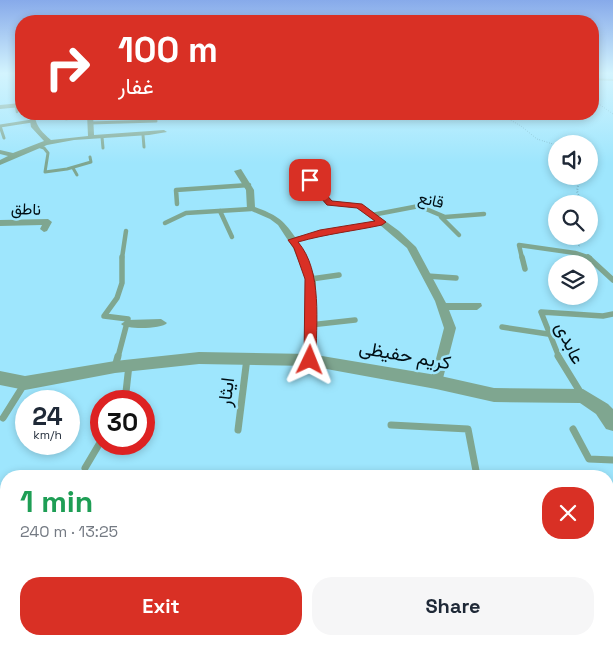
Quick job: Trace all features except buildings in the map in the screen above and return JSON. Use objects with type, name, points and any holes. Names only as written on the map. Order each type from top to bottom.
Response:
[{"type":"street","points":[[0,107],[15,108]]},
{"type":"street","points":[[33,120],[40,134],[50,142]]},
{"type":"street","points":[[90,120],[91,137]]},
{"type":"street","points":[[0,163],[50,142],[164,132]]},
{"type":"street","points":[[0,152],[15,156]]},
{"type":"street","points":[[300,168],[330,204],[359,206],[382,222],[411,247],[442,307],[450,328],[436,382]]},
{"type":"street","points":[[238,171],[251,193],[249,203],[251,209],[277,220],[298,248],[310,279],[312,343],[310,360]]},
{"type":"street","name":"ناطق","points":[[0,223],[48,222],[44,229]]},
{"type":"street","points":[[292,240],[382,222]]},
{"type":"street","points":[[442,307],[477,306]]},
{"type":"street","points":[[127,324],[162,323]]},
{"type":"street","name":"کریم حفیظی","points":[[0,378],[25,383],[122,366],[199,358],[247,358],[310,360],[436,382],[494,395],[583,396]]},
{"type":"street","points":[[583,396],[602,409],[613,423]]},
{"type":"lane","points":[[4,138],[0,126],[21,120]]},
{"type":"lane","points":[[134,120],[156,121]]},
{"type":"lane","points":[[143,134],[144,148]]},
{"type":"lane","points":[[102,138],[103,148]]},
{"type":"lane","points":[[38,146],[44,148],[48,153],[45,172],[73,168],[91,162],[90,157]]},
{"type":"lane","points":[[73,168],[77,174]]},
{"type":"lane","points":[[177,204],[176,190],[248,185]]},
{"type":"lane","name":"قانع","points":[[372,215],[418,206],[445,217],[484,214]]},
{"type":"lane","points":[[165,223],[186,213],[251,209]]},
{"type":"lane","points":[[220,211],[232,237]]},
{"type":"lane","points":[[438,214],[460,235]]},
{"type":"lane","points":[[124,390],[122,366],[128,319],[104,316],[117,298],[122,283],[121,267],[126,231]]},
{"type":"lane","points":[[525,269],[519,245],[575,253],[588,257],[613,280]]},
{"type":"lane","points":[[310,279],[339,275]]},
{"type":"lane","points":[[427,276],[456,278]]},
{"type":"lane","name":"عابدی","points":[[583,396],[570,378],[548,334],[541,312],[602,316],[613,314]]},
{"type":"lane","points":[[310,325],[355,320]]},
{"type":"lane","points":[[502,327],[548,334]]},
{"type":"lane","name":"ایثار","points":[[238,430],[247,358]]},
{"type":"lane","points":[[3,418],[25,383]]},
{"type":"lane","points":[[391,425],[468,429],[476,470]]},
{"type":"lane","points":[[574,429],[589,459],[613,460]]},
{"type":"lane","points":[[85,468],[93,455]]},
{"type":"path","points":[[599,104],[613,114]]},
{"type":"path","points":[[510,120],[536,139],[548,143]]},
{"type":"route","points":[[310,180],[330,204],[353,204],[359,206],[382,222],[292,240],[298,248],[310,279],[309,320],[312,343],[310,360]]}]
